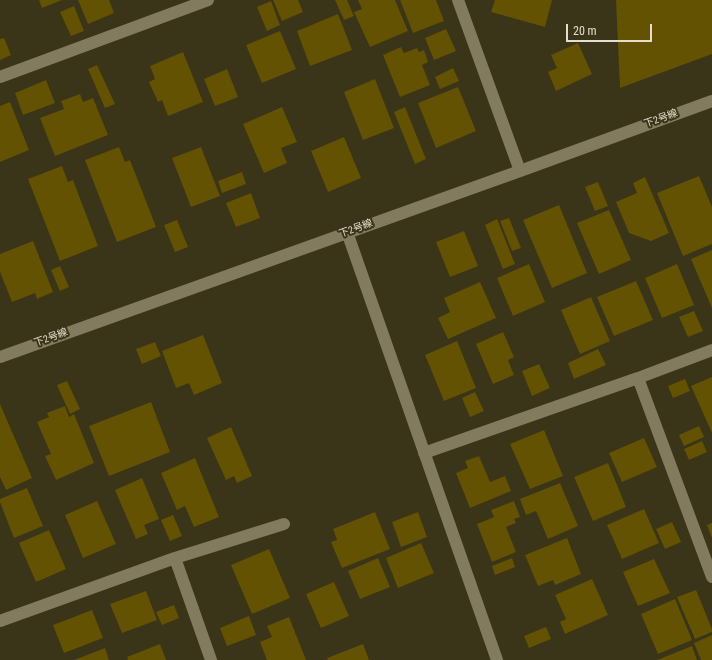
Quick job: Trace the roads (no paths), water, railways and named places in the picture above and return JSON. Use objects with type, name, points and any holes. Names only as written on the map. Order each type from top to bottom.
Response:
[{"type":"street","points":[[0,77],[208,0]]},
{"type":"street","points":[[458,0],[520,171]]},
{"type":"street","name":"下2号線","points":[[0,357],[712,101]]},
{"type":"street","points":[[347,232],[497,660]]},
{"type":"street","points":[[424,453],[638,378],[712,350]]},
{"type":"street","points":[[638,378],[712,577]]},
{"type":"street","points":[[0,622],[174,558],[284,524]]},
{"type":"street","points":[[174,558],[211,660]]}]
